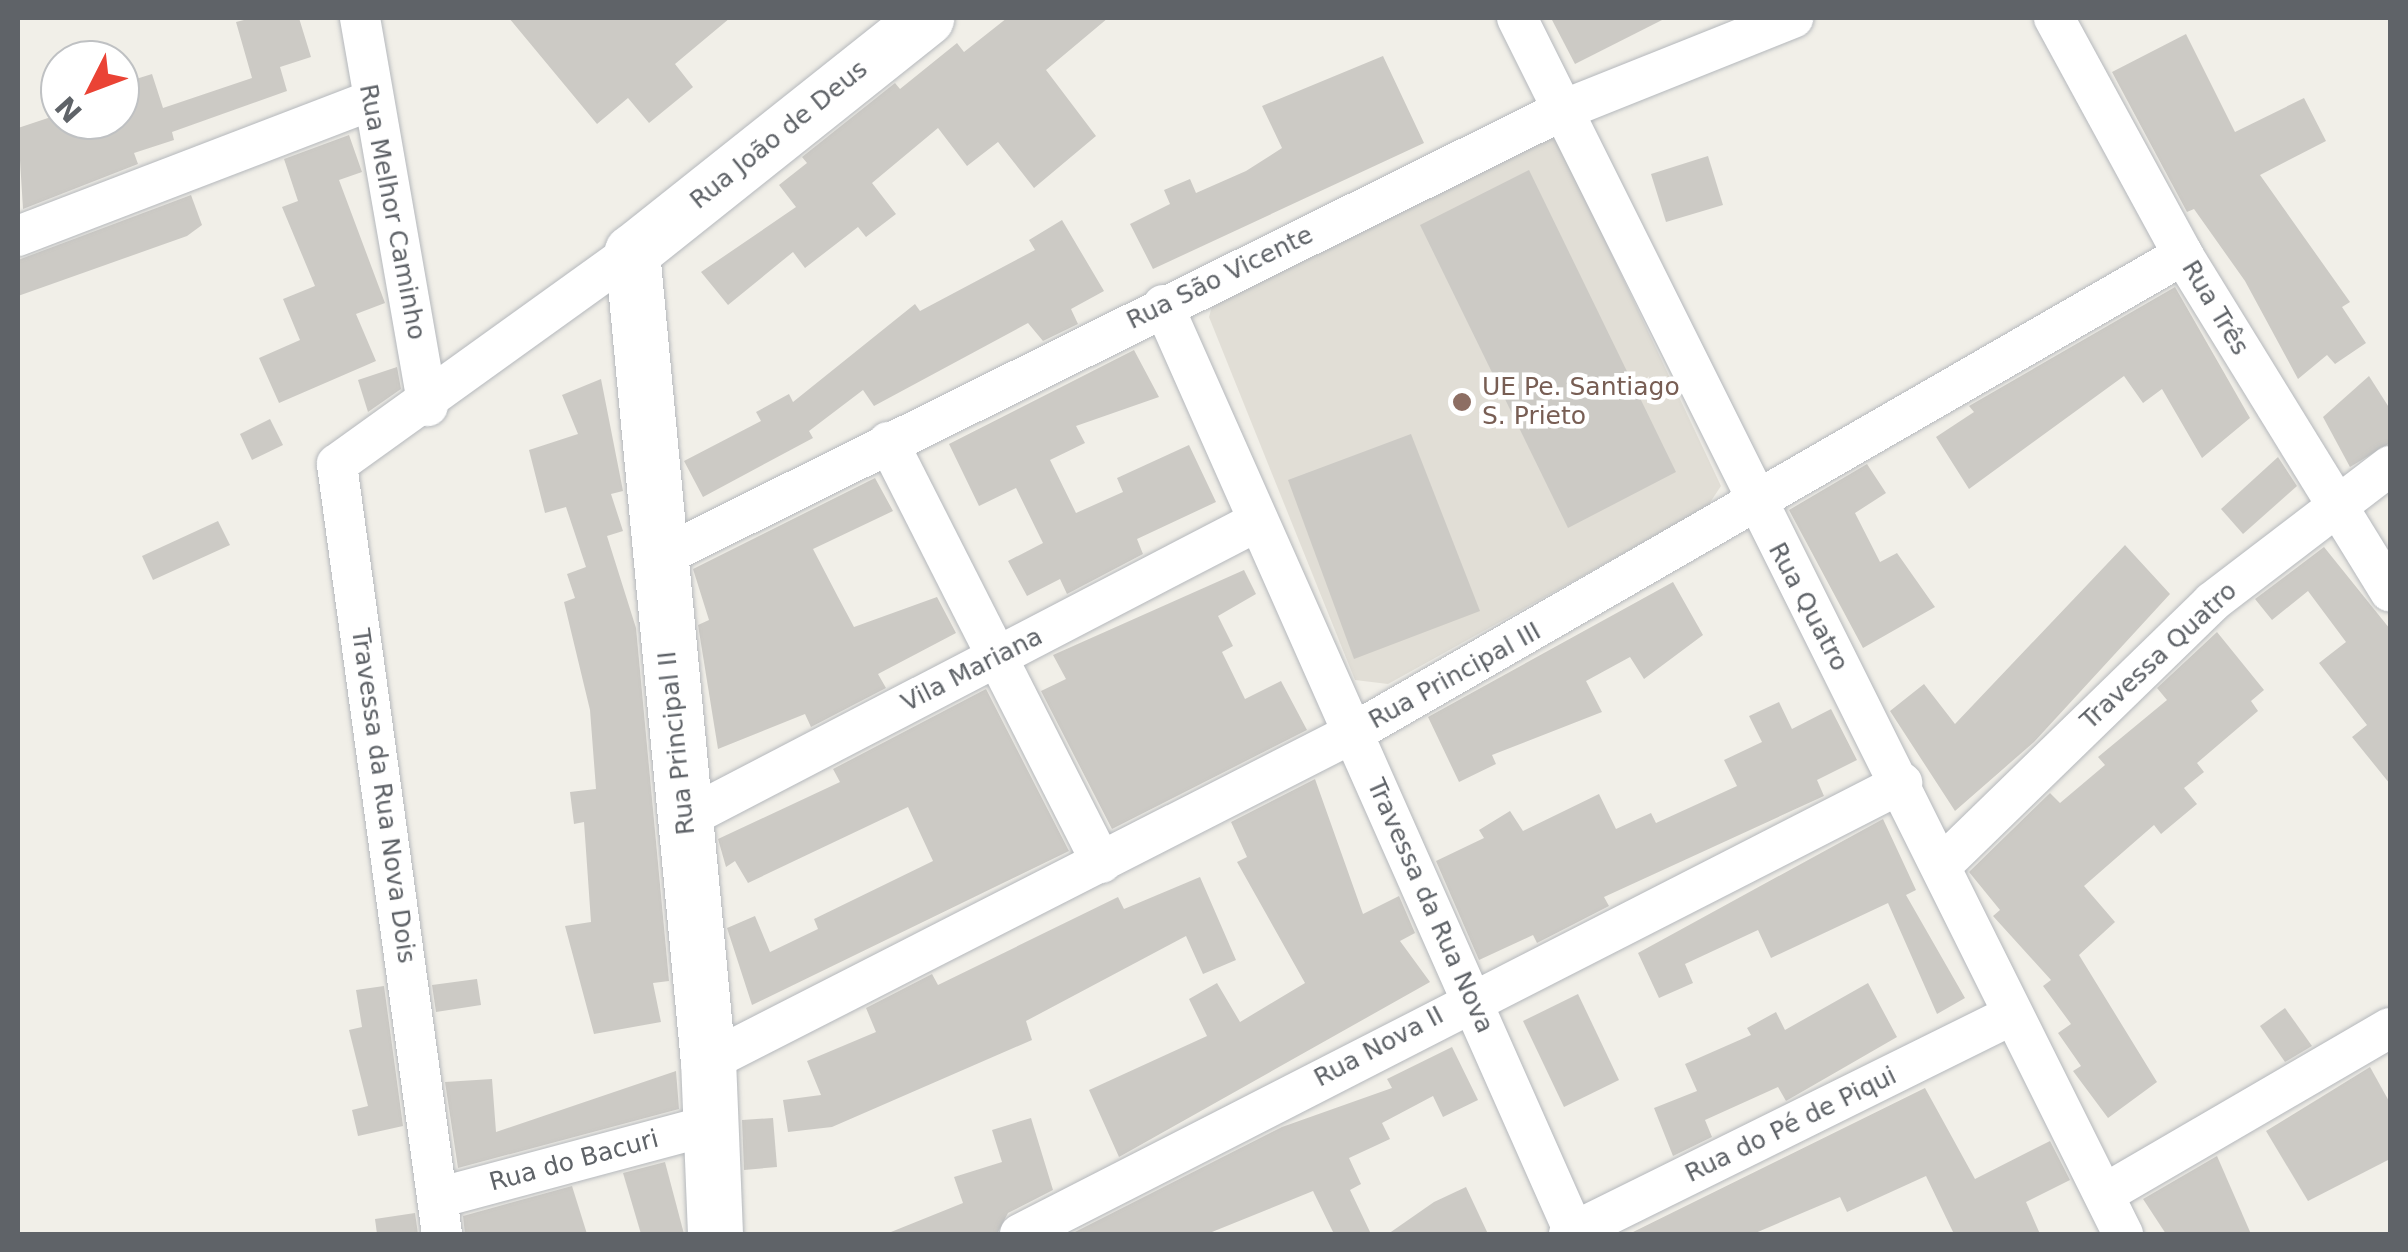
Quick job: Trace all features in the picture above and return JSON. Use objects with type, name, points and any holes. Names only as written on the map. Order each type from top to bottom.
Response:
[{"type":"street","name":"Rua Melhor Caminho","points":[[360,18],[369,101],[428,406]]},
{"type":"street","name":"Rua João de Deus","points":[[632,252],[926,18]]},
{"type":"street","name":"Rua Quatro","points":[[1517,18],[1756,508],[1943,864],[2013,1016],[2123,1234]]},
{"type":"street","name":"Rua São Vicente","points":[[658,560],[1163,305],[1563,110],[1793,18]]},
{"type":"street","name":"Rua Três","points":[[2054,18],[2183,256],[2390,590]]},
{"type":"street","points":[[18,236],[369,101]]},
{"type":"street","points":[[428,406],[632,252]]},
{"type":"street","name":"Rua Principal II","points":[[632,252],[708,1062],[715,1234]]},
{"type":"street","name":"Rua Principal III","points":[[708,1062],[1353,733],[1756,508],[2183,256]]},
{"type":"street","name":"Travessa da Rua Nova","points":[[1163,305],[1572,1233]]},
{"type":"street","name":"Travessa da Rua Nova Dois","points":[[428,406],[337,464],[440,1216]]},
{"type":"street","points":[[888,442],[1102,863]]},
{"type":"street","name":"Travessa Quatro","points":[[1943,864],[2212,602],[2333,503],[2390,466]]},
{"type":"street","name":"Vila Mariana","points":[[685,819],[1258,521]]},
{"type":"street","name":"Rua Nova II","points":[[1020,1234],[1470,998],[1902,783]]},
{"type":"street","name":"Rua do Pé de Piqui","points":[[1572,1233],[2013,1016]]},
{"type":"street","points":[[2106,1194],[2386,1041]]},
{"type":"street","name":"Rua do Bacuri","points":[[440,1216],[710,1124]]},
{"type":"shaded area","name":"UE Pe. Santiago S. Prieto","points":[[1553,130],[1721,486],[1707,507],[1388,684],[1355,680],[1209,317],[1213,303]]},
{"type":"building","points":[[299,18],[311,57],[280,67],[287,91],[172,132],[174,140],[134,153],[138,164],[23,209],[18,128],[40,121],[40,140],[140,140],[140,78],[152,74],[163,108],[252,78],[236,22]]},
{"type":"building","points":[[509,18],[730,18],[675,64],[693,87],[649,123],[628,98],[597,124]]},
{"type":"building","points":[[1007,18],[1108,18],[1046,70],[1096,136],[1034,188],[998,142],[967,166],[938,128],[872,183],[896,214],[866,237],[858,227],[805,268],[793,252],[728,305],[701,272],[796,207],[779,185],[807,163],[802,157],[895,83],[900,89],[957,43],[964,52]]},
{"type":"building","points":[[1551,18],[1666,18],[1575,64]]},
{"type":"building","points":[[2186,34],[2235,132],[2304,98],[2326,141],[2260,175],[2350,302],[2342,307],[2366,343],[2335,364],[2327,355],[2298,379],[2245,281],[2194,209],[2187,212],[2112,72]]},
{"type":"building","points":[[1383,56],[1424,143],[1153,269],[1130,224],[1170,204],[1164,190],[1190,179],[1196,193],[1246,171],[1282,148],[1262,106]]},
{"type":"building","points":[[349,135],[362,172],[339,180],[385,303],[356,314],[376,361],[279,403],[259,358],[300,340],[283,299],[315,286],[282,207],[298,201],[284,159]]},
{"type":"building","points":[[1708,156],[1723,205],[1666,222],[1651,174]]},
{"type":"building","points":[[1529,170],[1676,472],[1568,528],[1420,225]]},
{"type":"building","points":[[191,195],[202,225],[187,236],[18,296],[18,260]]},
{"type":"building","points":[[1062,220],[1104,291],[1071,309],[1078,324],[1043,341],[1028,323],[874,406],[863,390],[809,431],[813,438],[703,497],[684,461],[761,421],[756,412],[789,394],[793,402],[915,304],[920,311],[1035,250],[1029,240]]},
{"type":"building","points":[[2175,287],[2250,418],[2202,458],[2162,389],[2143,403],[2124,376],[1969,489],[1936,437],[1974,412],[1969,406]]},
{"type":"building","points":[[1134,350],[1159,397],[1076,426],[1085,443],[1050,460],[1076,513],[1123,492],[1117,478],[1189,445],[1216,502],[1137,539],[1143,554],[1067,594],[1060,579],[1027,596],[1008,561],[1043,543],[1016,488],[979,506],[949,444]]},
{"type":"building","points":[[397,367],[401,389],[368,412],[358,380]]},
{"type":"building","points":[[2369,376],[2390,409],[2390,443],[2350,467],[2323,417]]},
{"type":"building","points":[[601,379],[623,491],[611,494],[623,531],[607,536],[636,628],[669,981],[653,983],[661,1022],[594,1034],[565,926],[591,922],[584,822],[574,824],[570,792],[596,789],[590,710],[564,602],[575,598],[567,574],[586,567],[566,507],[545,513],[529,450],[578,434],[562,395]]},
{"type":"building","points":[[270,419],[283,445],[252,460],[240,434]]},
{"type":"building","points":[[1411,434],[1480,611],[1354,659],[1288,480]]},
{"type":"building","points":[[2278,457],[2297,486],[2243,534],[2221,509]]},
{"type":"building","points":[[1867,464],[1886,493],[1855,513],[1880,562],[1897,553],[1935,607],[1863,648],[1789,510]]},
{"type":"building","points":[[875,478],[893,511],[813,549],[838,597],[854,627],[937,597],[956,633],[878,674],[886,688],[811,727],[805,714],[718,749],[698,625],[709,620],[693,569]]},
{"type":"building","points":[[218,521],[230,545],[153,580],[142,556]]},
{"type":"building","points":[[2125,545],[2170,594],[2034,742],[1955,811],[1890,711],[1924,684],[1955,724]]},
{"type":"building","points":[[2324,547],[2390,629],[2390,784],[2352,737],[2367,725],[2319,663],[2346,642],[2308,591],[2272,620],[2255,599]]},
{"type":"building","points":[[1244,570],[1256,594],[1218,616],[1233,646],[1222,652],[1245,699],[1281,681],[1307,730],[1112,829],[1041,691],[1066,679],[1053,655]]},
{"type":"building","points":[[1673,582],[1703,635],[1644,679],[1630,657],[1586,681],[1602,712],[1492,755],[1496,764],[1459,782],[1428,717]]},
{"type":"building","points":[[2217,632],[2264,690],[2251,701],[2258,711],[2197,763],[2204,772],[2184,788],[2197,804],[2161,834],[2154,825],[2084,886],[2115,922],[2079,955],[2157,1082],[2108,1118],[2073,1071],[2081,1066],[2058,1033],[2071,1024],[2043,986],[2051,980],[1993,916],[2000,910],[1969,872],[2050,793],[2060,803],[2105,765],[2098,757],[2167,700],[2157,688]]},
{"type":"building","points":[[986,689],[1069,851],[752,1005],[727,928],[755,916],[770,952],[818,929],[814,919],[933,861],[908,807],[748,883],[735,861],[726,867],[718,839],[840,782],[833,769]]},
{"type":"building","points":[[1779,702],[1792,729],[1831,709],[1857,760],[1817,780],[1824,796],[1604,897],[1609,906],[1537,943],[1533,935],[1479,960],[1436,861],[1484,838],[1479,830],[1510,811],[1523,831],[1599,794],[1616,829],[1651,813],[1656,823],[1737,786],[1724,760],[1762,742],[1749,716]]},
{"type":"building","points":[[1315,779],[1363,914],[1399,896],[1415,933],[1400,941],[1430,982],[1119,1157],[1089,1090],[1207,1036],[1189,999],[1217,983],[1240,1022],[1305,983],[1237,862],[1247,857],[1231,822]]},
{"type":"building","points":[[1883,819],[1916,890],[1906,895],[1965,998],[1937,1014],[1888,903],[1771,958],[1758,930],[1685,964],[1693,983],[1659,998],[1638,953]]},
{"type":"building","points":[[1200,877],[1236,960],[1203,974],[1186,936],[1026,1021],[1032,1040],[832,1127],[788,1132],[783,1100],[821,1095],[807,1061],[876,1032],[866,1008],[932,974],[938,985],[1118,897],[1124,909]]},
{"type":"building","points":[[477,979],[481,1005],[436,1012],[432,985]]},
{"type":"building","points":[[1868,983],[1897,1037],[1786,1101],[1778,1087],[1705,1120],[1712,1137],[1673,1156],[1654,1108],[1697,1091],[1685,1064],[1751,1035],[1747,1028],[1776,1012],[1785,1030]]},
{"type":"building","points":[[384,986],[403,1126],[358,1136],[352,1110],[368,1106],[349,1030],[362,1027],[356,990]]},
{"type":"building","points":[[1578,994],[1619,1080],[1564,1107],[1523,1021]]},
{"type":"building","points":[[2285,1008],[2312,1046],[2285,1062],[2260,1026]]},
{"type":"building","points":[[1452,1047],[1478,1100],[1443,1117],[1433,1096],[1382,1123],[1390,1139],[1349,1158],[1361,1184],[1350,1190],[1371,1234],[1334,1234],[1313,1191],[1207,1234],[1071,1234],[1282,1127],[1392,1088],[1387,1079]]},
{"type":"building","points":[[2370,1067],[2390,1103],[2390,1159],[2308,1201],[2266,1131]]},
{"type":"building","points":[[676,1071],[679,1109],[458,1168],[445,1082],[492,1079],[496,1132]]},
{"type":"building","points":[[1925,1088],[1975,1179],[2050,1141],[2070,1180],[2026,1202],[2040,1234],[1954,1234],[1926,1176],[1847,1212],[1840,1197],[1753,1234],[1629,1234]]},
{"type":"building","points":[[773,1118],[777,1167],[744,1170],[742,1120]]},
{"type":"building","points":[[1031,1118],[1053,1190],[1008,1213],[997,1234],[886,1234],[963,1203],[954,1177],[1002,1162],[992,1130]]},
{"type":"building","points":[[2217,1156],[2251,1234],[2166,1234],[2143,1199]]},
{"type":"building","points":[[665,1162],[684,1234],[641,1234],[623,1173]]},
{"type":"building","points":[[572,1186],[587,1234],[465,1234],[463,1216]]},
{"type":"building","points":[[1466,1187],[1488,1234],[1388,1234],[1434,1202]]},
{"type":"building","points":[[415,1213],[418,1234],[377,1234],[375,1219]]},
{"type":"place","name":"UE Pe. Santiago S. Prieto","points":[[1462,402]]}]
